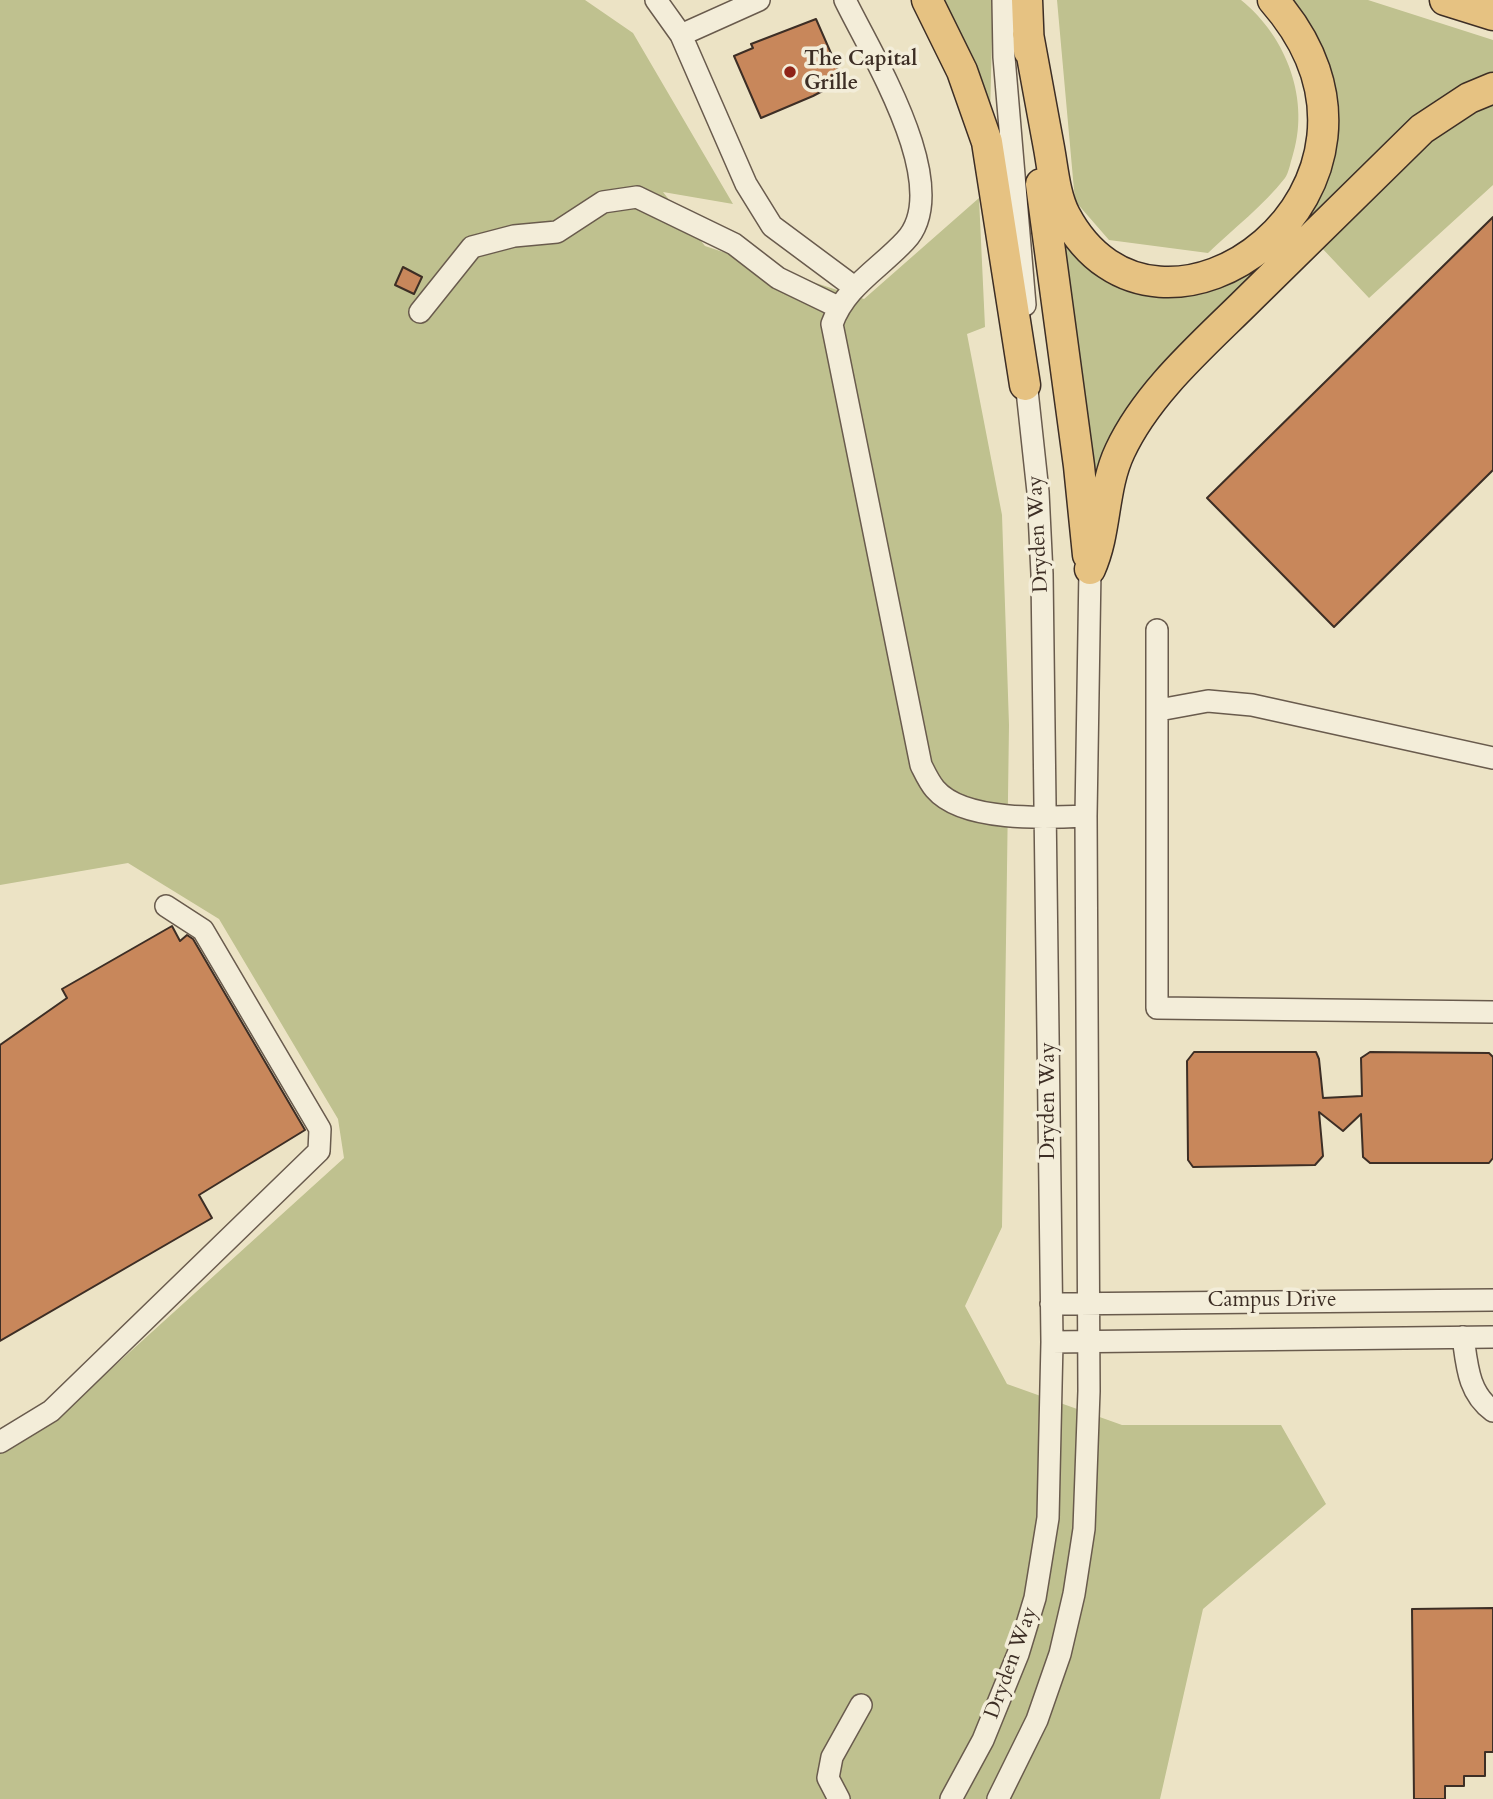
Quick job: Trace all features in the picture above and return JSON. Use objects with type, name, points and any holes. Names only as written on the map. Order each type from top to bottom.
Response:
[{"type":"highway","points":[[927,0],[962,71],[987,142],[1025,385]]},
{"type":"highway","points":[[1027,0],[1040,177],[1079,466],[1090,569]]},
{"type":"highway","points":[[1028,34],[1054,180],[1064,213],[1076,233],[1101,257],[1131,274],[1154,280],[1200,278],[1244,260],[1273,239],[1302,202],[1317,166],[1323,119],[1315,67],[1294,25],[1273,0]]},
{"type":"highway","points":[[1445,0],[1493,15]]},
{"type":"highway","points":[[1090,569],[1100,546],[1110,479],[1120,452],[1133,427],[1171,378],[1422,129],[1469,98],[1493,88]]},
{"type":"street","points":[[656,0],[681,35],[746,184],[772,226],[854,287]]},
{"type":"street","points":[[681,35],[759,0]]},
{"type":"street","points":[[845,0],[916,151],[922,208],[915,228],[907,240],[854,287],[838,307],[832,324],[921,765],[935,790],[970,810],[1047,817],[1086,816]]},
{"type":"street","name":"Dryden Way","points":[[951,1799],[1001,1701],[1035,1598],[1048,1518],[1052,1342],[1042,574],[1038,492],[1025,385],[1026,309],[1004,57],[1003,0]]},
{"type":"street","points":[[420,312],[472,247],[514,236],[557,232],[603,202],[621,197],[637,197],[734,244],[778,278],[838,307]]},
{"type":"street","name":"Dryden Way","points":[[998,1799],[1037,1720],[1060,1654],[1074,1594],[1084,1529],[1088,1340],[1086,816],[1090,569]]},
{"type":"street","points":[[1157,631],[1157,1008],[1493,1012]]},
{"type":"street","points":[[1159,709],[1208,701],[1252,705],[1493,758]]},
{"type":"street","points":[[0,1442],[51,1411],[319,1151],[320,1129],[203,930],[166,906]]},
{"type":"street","name":"Campus Drive","points":[[1051,1304],[1493,1300]]},
{"type":"street","points":[[1463,1337],[1470,1382],[1479,1399],[1493,1411]]},
{"type":"street","name":"Campus Drive","points":[[1052,1342],[1493,1337]]},
{"type":"street","points":[[839,1799],[828,1778],[832,1757],[861,1704]]},
{"type":"green space","points":[[0,0],[585,0],[633,33],[733,204],[663,192],[705,246],[864,299],[979,198],[985,327],[967,334],[1002,515],[1009,725],[1002,1227],[965,1306],[1007,1384],[1122,1425],[1281,1425],[1326,1504],[1203,1609],[1160,1799],[0,1799],[0,1453],[57,1418],[344,1158],[338,1119],[219,919],[128,863],[0,885]]},
{"type":"green space","points":[[945,0],[993,0],[990,114]]},
{"type":"green space","points":[[1057,0],[1241,0],[1271,32],[1291,72],[1299,114],[1288,173],[1268,198],[1208,253],[1109,240],[1075,201]]},
{"type":"green space","points":[[1285,0],[1368,0],[1493,40],[1493,79],[1113,438],[1094,472],[1058,229],[1094,265],[1230,279],[1333,138],[1334,109],[1329,75]]},
{"type":"green space","points":[[1493,101],[1493,185],[1369,298],[1320,246],[1454,119]]},
{"type":"building","name":"The Capital Grille","points":[[816,19],[841,76],[832,80],[834,85],[761,118],[734,56],[753,48],[751,44]]},
{"type":"building","points":[[1493,217],[1493,470],[1334,627],[1207,498]]},
{"type":"building","points":[[403,267],[422,277],[414,294],[395,285]]},
{"type":"building","points":[[172,926],[180,941],[187,935],[193,939],[305,1130],[199,1195],[212,1218],[0,1341],[0,1045],[67,998],[62,989]]},
{"type":"building","points":[[1194,1052],[1316,1052],[1323,1098],[1362,1096],[1361,1058],[1370,1052],[1489,1053],[1493,1057],[1493,1158],[1489,1163],[1370,1163],[1363,1157],[1361,1114],[1343,1131],[1319,1112],[1323,1156],[1315,1165],[1193,1167],[1188,1160],[1187,1061]]},
{"type":"building","points":[[1493,1608],[1493,1752],[1485,1752],[1485,1776],[1464,1776],[1464,1786],[1445,1786],[1445,1799],[1414,1799],[1412,1609]]},
{"type":"place","name":"The Capital Grille","points":[[790,72]]}]
